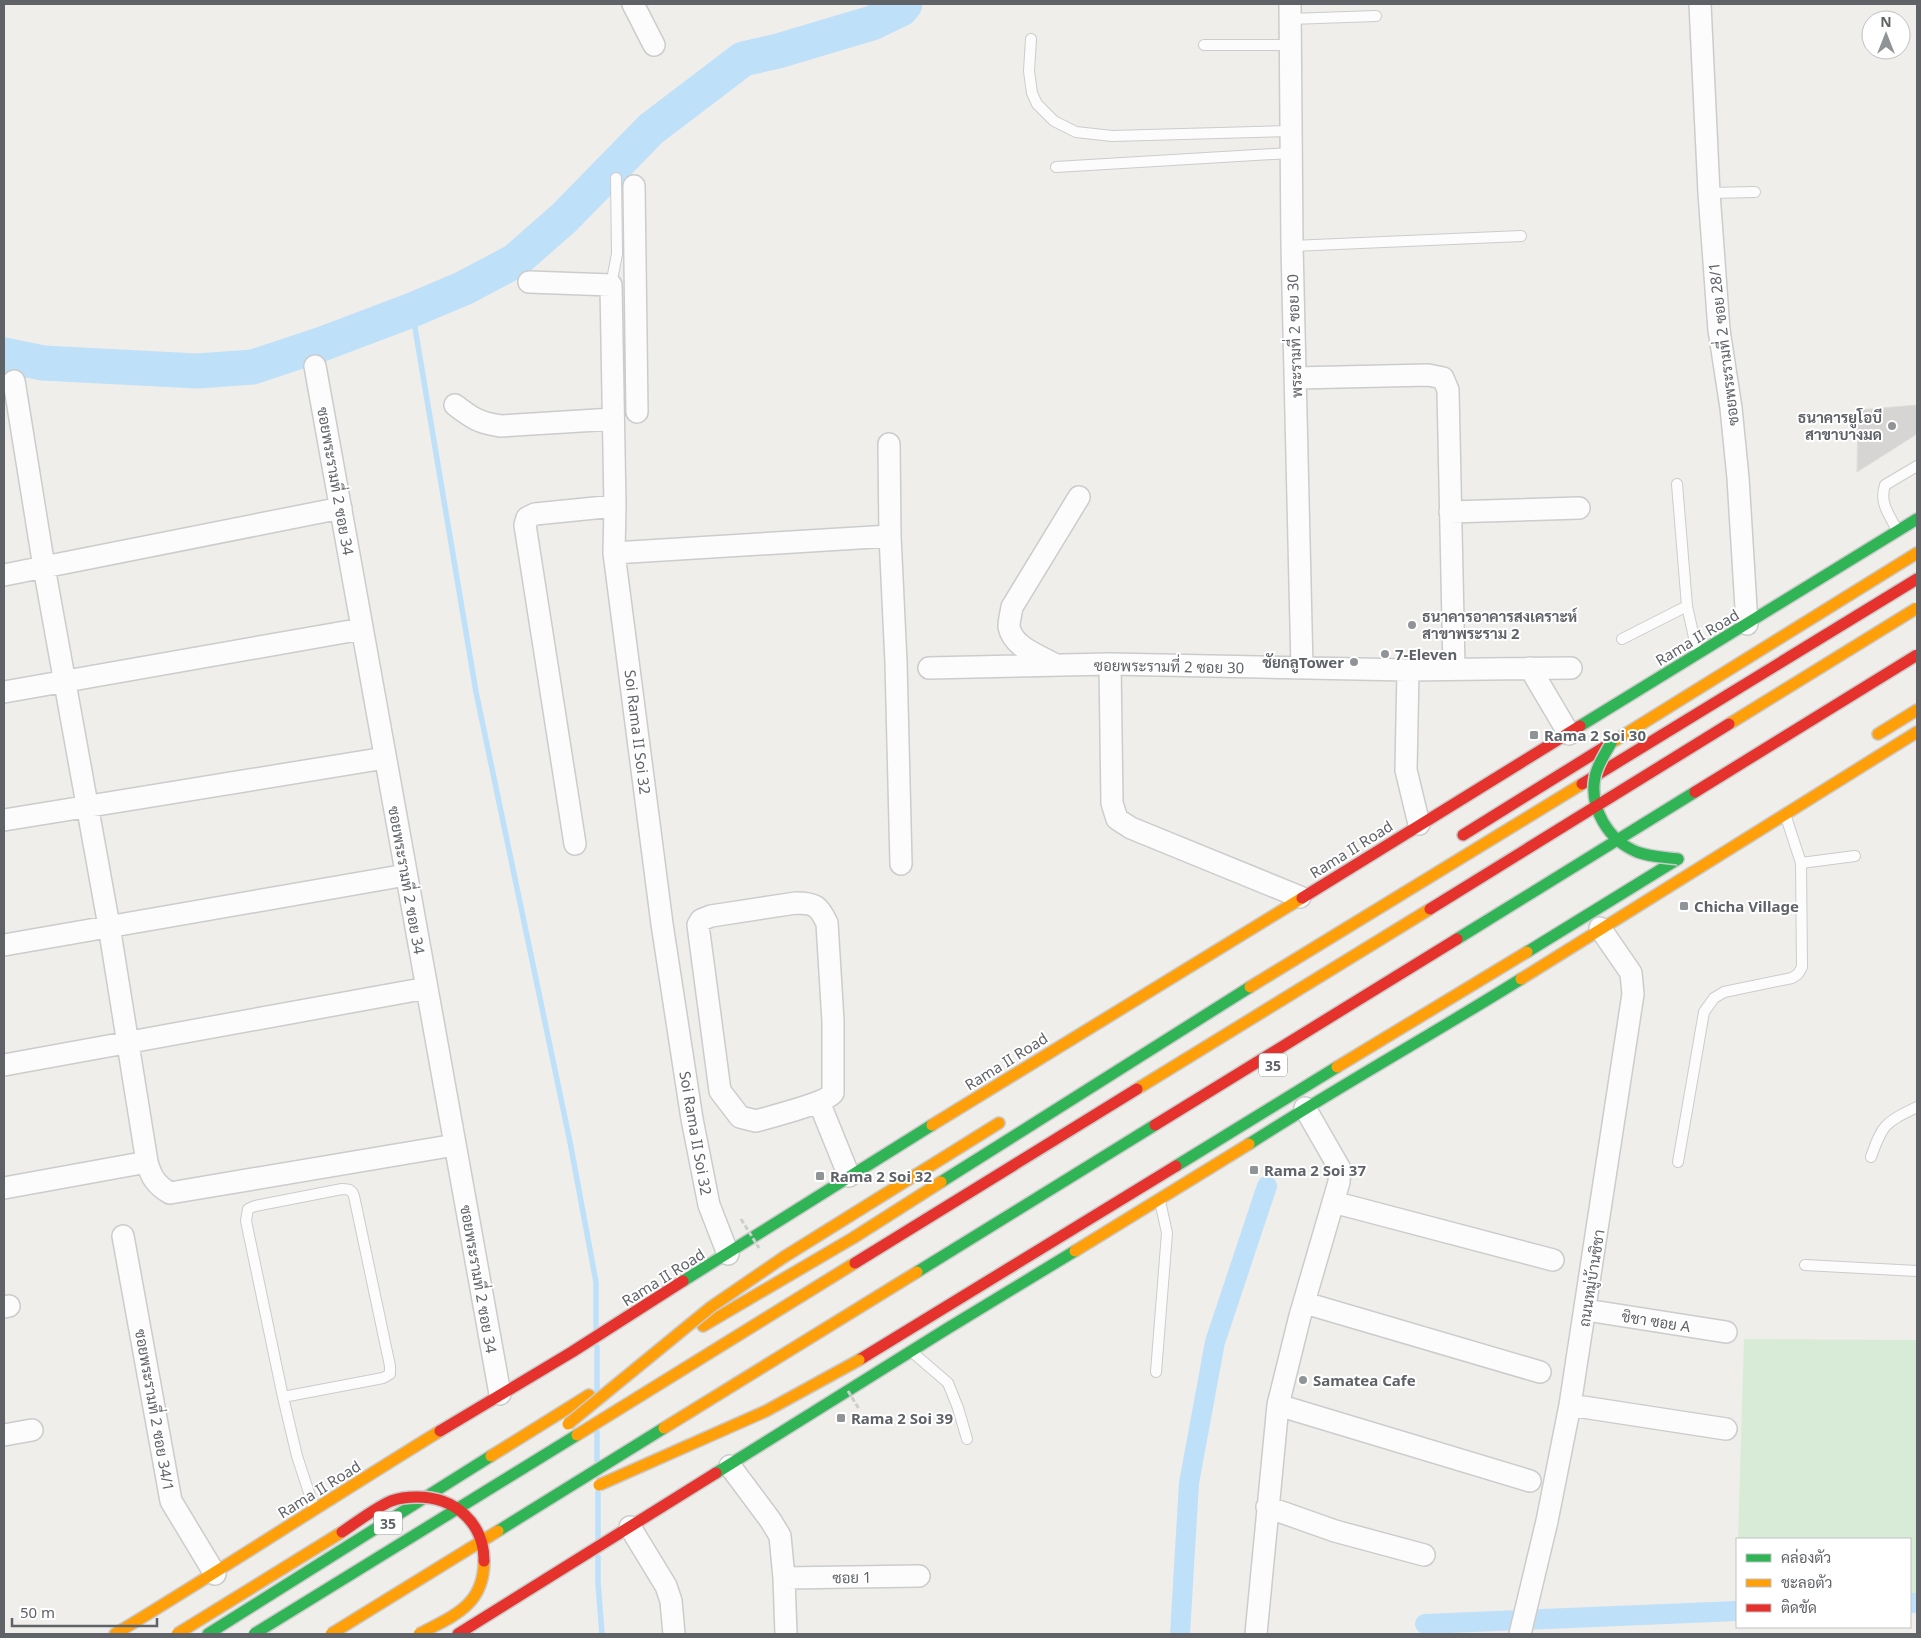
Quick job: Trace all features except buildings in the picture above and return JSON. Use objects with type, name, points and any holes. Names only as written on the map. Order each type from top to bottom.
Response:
[{"type":"main road","name":"Rama II Road","points":[[115,1634],[215,1574],[314,1509],[500,1394],[572,1352],[849,1176],[1917,519]]},
{"type":"main road","points":[[1450,843],[1917,553]]},
{"type":"main road","name":"35","points":[[208,1634],[630,1369],[853,1238],[1218,1007],[1917,579]]},
{"type":"main road","points":[[254,1634],[1917,608]]},
{"type":"main road","points":[[331,1634],[1917,654]]},
{"type":"main road","name":"35","points":[[348,1634],[1917,667]]},
{"type":"main road","points":[[1868,741],[1917,710]]},
{"type":"main road","points":[[458,1634],[569,1563],[730,1466],[1305,1108],[1453,1021],[1917,732]]},
{"type":"main road","points":[[505,1527],[766,1412],[826,1379],[1682,856],[1656,857],[1633,850],[1615,838],[1602,822],[1594,802],[1594,782],[1600,762],[1611,744]]},
{"type":"main road","points":[[483,1493],[735,1290],[784,1257],[1012,1115]]},
{"type":"main road","points":[[177,1634],[391,1501],[419,1495],[452,1502],[465,1512],[481,1538],[484,1551],[483,1579],[476,1595],[466,1608],[420,1634]]},
{"type":"street","points":[[633,4],[654,45]]},
{"type":"street","name":"ซอยพระรามที่ 2 ซอย 28/1","points":[[1700,4],[1709,193],[1719,330],[1731,408],[1738,478],[1747,624]]},
{"type":"street","name":"พระรามที่ 2 ซอย 30","points":[[1290,11],[1290,153],[1302,668]]},
{"type":"street","points":[[625,182],[635,314],[637,412]]},
{"type":"street","points":[[529,282],[611,285]]},
{"type":"street","name":"Soi Rama II Soi 32","points":[[611,285],[610,313],[615,506],[614,553],[662,924],[692,1119],[708,1204],[728,1254]]},
{"type":"street","points":[[610,313],[635,314]]},
{"type":"street","name":"ซอยพระรามที่ 2 ซอย 34","points":[[315,366],[500,1394]]},
{"type":"street","points":[[1296,378],[1428,374],[1443,378],[1448,390],[1454,668]]},
{"type":"street","points":[[14,381],[13,430],[44,567],[66,682],[151,1177],[160,1188],[170,1193],[455,1145]]},
{"type":"street","points":[[455,405],[475,420],[484,424],[501,426],[613,419]]},
{"type":"street","points":[[889,444],[900,864]]},
{"type":"street","points":[[1054,664],[1014,640],[1009,625],[1012,607],[1079,497]]},
{"type":"street","points":[[575,844],[525,525],[527,518],[535,514],[615,506]]},
{"type":"street","points":[[4,574],[340,508]]},
{"type":"street","points":[[1450,512],[1579,508]]},
{"type":"street","points":[[614,553],[890,536]]},
{"type":"street","points":[[4,692],[362,629]]},
{"type":"street","name":"ซอยพระรามที่ 2 ซอย 30","points":[[929,668],[1054,664],[1408,670],[1571,668]]},
{"type":"street","points":[[1110,664],[1112,803],[1117,818],[1131,828],[1300,898]]},
{"type":"street","points":[[1530,668],[1569,734]]},
{"type":"street","points":[[1408,670],[1406,770],[1419,824]]},
{"type":"street","points":[[4,820],[385,758]]},
{"type":"street","points":[[4,945],[406,875]]},
{"type":"street","points":[[796,903],[813,904],[821,910],[827,922],[833,1021],[833,1089],[831,1096],[819,1102],[756,1121],[740,1117],[720,1091],[698,925],[701,920],[711,916],[796,903]]},
{"type":"street","name":"ถนนหมู่บ้านชิชา","points":[[1521,1628],[1547,1520],[1570,1405],[1633,994],[1632,973],[1600,928]]},
{"type":"street","points":[[4,1065],[427,988]]},
{"type":"street","points":[[819,1102],[849,1176]]},
{"type":"street","points":[[1256,1634],[1278,1405],[1339,1182],[1340,1169],[1305,1108]]},
{"type":"street","points":[[4,1188],[147,1162]]},
{"type":"street","points":[[1333,1202],[1553,1260]]},
{"type":"street","name":"ซอยพระรามที่ 2 ซอย 34/1","points":[[123,1236],[172,1501],[215,1574]]},
{"type":"street","points":[[1305,1303],[1540,1372]]},
{"type":"street","name":"ชิชา ซอย A","points":[[1586,1310],[1726,1332]]},
{"type":"street","points":[[1278,1405],[1530,1481]]},
{"type":"street","points":[[1570,1405],[1726,1429]]},
{"type":"street","points":[[4,1435],[32,1430]]},
{"type":"street","points":[[730,1466],[780,1536],[786,1634]]},
{"type":"street","points":[[1267,1507],[1335,1531],[1424,1555]]},
{"type":"street","points":[[625,1530],[666,1586],[674,1634]]},
{"type":"street","name":"ซอย 1","points":[[784,1578],[919,1576]]},
{"type":"lane","points":[[1290,11],[1376,16]]},
{"type":"lane","points":[[1031,39],[1030,71],[1032,93],[1037,104],[1054,121],[1076,132],[1112,136],[1290,131]]},
{"type":"lane","points":[[1204,45],[1290,45]]},
{"type":"lane","points":[[1056,167],[1290,153]]},
{"type":"lane","points":[[611,285],[617,254],[625,182]]},
{"type":"lane","points":[[1709,193],[1755,192]]},
{"type":"lane","points":[[1292,246],[1521,236]]},
{"type":"lane","points":[[1897,531],[1884,505],[1882,496],[1885,485],[1917,466]]},
{"type":"lane","points":[[1677,484],[1687,606],[1698,654]]},
{"type":"lane","points":[[1622,639],[1687,606]]},
{"type":"lane","points":[[1678,1162],[1704,1012],[1714,998],[1724,992],[1792,978],[1798,974],[1802,967],[1800,862],[1785,815]]},
{"type":"lane","points":[[1800,862],[1854,856]]},
{"type":"lane","points":[[1870,1157],[1879,1134],[1889,1122],[1917,1107]]},
{"type":"lane","points":[[284,1397],[383,1378],[390,1374],[390,1366],[354,1196],[349,1189],[255,1206],[248,1209],[246,1214],[246,1221],[284,1397],[297,1456],[314,1509]]},
{"type":"lane","points":[[1156,1372],[1168,1233],[1160,1200]]},
{"type":"lane","points":[[1805,1264],[1917,1271]]},
{"type":"lane","points":[[912,1352],[948,1383],[967,1439]]},
{"type":"green space","points":[[1744,1339],[1917,1340],[1917,1597],[1911,1597],[1911,1538],[1738,1538]]},
{"type":"waterway","points":[[4,355],[43,363],[197,371],[253,367],[322,344],[412,310],[464,288],[515,261],[564,218],[651,129],[743,59],[778,51],[872,23],[901,9],[905,4]]},
{"type":"waterway","points":[[412,310],[476,692],[570,1142],[596,1282],[596,1328]]},
{"type":"waterway","points":[[1180,1634],[1189,1483],[1215,1342],[1267,1186]]},
{"type":"waterway","points":[[597,1347],[597,1390]]},
{"type":"waterway","points":[[597,1432],[597,1460]]},
{"type":"waterway","points":[[598,1492],[598,1538]]},
{"type":"waterway","points":[[598,1557],[602,1634]]},
{"type":"waterway","points":[[1911,1603],[1917,1603]]},
{"type":"waterway","points":[[1425,1624],[1736,1611]]},
{"type":"traffic: fast","points":[[1580,726],[1917,519]]},
{"type":"traffic: fast","points":[[1611,743],[1599,764],[1595,777],[1595,800],[1603,822],[1617,840],[1637,852],[1678,859]]},
{"type":"traffic: fast","points":[[1457,939],[1695,792]]},
{"type":"traffic: fast","points":[[1527,952],[1678,859]]},
{"type":"traffic: fast","points":[[1249,1144],[1521,979]]},
{"type":"traffic: fast","points":[[941,1182],[1250,987]]},
{"type":"traffic: fast","points":[[1176,1166],[1337,1067]]},
{"type":"traffic: fast","points":[[683,1281],[932,1125]]},
{"type":"traffic: fast","points":[[917,1272],[1155,1125]]},
{"type":"traffic: fast","points":[[716,1473],[1075,1251]]},
{"type":"traffic: fast","points":[[498,1531],[664,1428]]},
{"type":"traffic: fast","points":[[254,1634],[577,1435]]},
{"type":"traffic: fast","points":[[208,1634],[491,1456]]},
{"type":"traffic: slow","points":[[1611,743],[1917,553]]},
{"type":"traffic: slow","points":[[1729,724],[1917,608]]},
{"type":"traffic: slow","points":[[1878,734],[1917,710]]},
{"type":"traffic: slow","points":[[1521,979],[1917,732]]},
{"type":"traffic: slow","points":[[1250,987],[1582,784]]},
{"type":"traffic: slow","points":[[932,1125],[1302,898]]},
{"type":"traffic: slow","points":[[1137,1089],[1430,909]]},
{"type":"traffic: slow","points":[[1337,1067],[1527,952]]},
{"type":"traffic: slow","points":[[784,1257],[999,1123]]},
{"type":"traffic: slow","points":[[1075,1251],[1249,1144]]},
{"type":"traffic: slow","points":[[703,1326],[853,1238],[941,1182]]},
{"type":"traffic: slow","points":[[568,1424],[711,1307],[784,1257]]},
{"type":"traffic: slow","points":[[577,1435],[855,1263]]},
{"type":"traffic: slow","points":[[664,1428],[917,1272]]},
{"type":"traffic: slow","points":[[599,1485],[766,1411],[859,1360]]},
{"type":"traffic: slow","points":[[491,1456],[589,1395]]},
{"type":"traffic: slow","points":[[115,1634],[440,1431]]},
{"type":"traffic: slow","points":[[331,1634],[498,1531]]},
{"type":"traffic: slow","points":[[177,1634],[342,1532]]},
{"type":"traffic: slow","points":[[419,1634],[455,1615],[464,1608],[479,1589],[483,1576],[484,1561]]},
{"type":"traffic: jam","points":[[1582,784],[1917,579]]},
{"type":"traffic: jam","points":[[1695,792],[1917,655]]},
{"type":"traffic: jam","points":[[1430,909],[1729,724]]},
{"type":"traffic: jam","points":[[1302,898],[1580,726]]},
{"type":"traffic: jam","points":[[1463,835],[1611,743]]},
{"type":"traffic: jam","points":[[1155,1125],[1457,939]]},
{"type":"traffic: jam","points":[[855,1263],[1137,1089]]},
{"type":"traffic: jam","points":[[859,1360],[1176,1166]]},
{"type":"traffic: jam","points":[[440,1431],[572,1352],[683,1281]]},
{"type":"traffic: jam","points":[[458,1634],[716,1473]]},
{"type":"traffic: jam","points":[[342,1532],[372,1511],[391,1501],[411,1497],[431,1498],[455,1507],[473,1524],[483,1547],[484,1561]]},
{"type":"place","name":"ธนาคารยูโอบี สาขาบางมด","points":[[1892,426]]},
{"type":"place","name":"ธนาคารอาคารสงเคราะห์ สาขาพระราม 2","points":[[1412,625]]},
{"type":"place","name":"7-Eleven","points":[[1385,654]]},
{"type":"place","name":"ชัยกลูTower","points":[[1354,662]]},
{"type":"place","name":"Rama 2 Soi 30","points":[[1534,735]]},
{"type":"place","name":"Chicha Village","points":[[1684,906]]},
{"type":"place","name":"Rama 2 Soi 37","points":[[1254,1170]]},
{"type":"place","name":"Rama 2 Soi 32","points":[[820,1176]]},
{"type":"place","name":"Samatea Cafe","points":[[1303,1380]]},
{"type":"place","name":"Rama 2 Soi 39","points":[[841,1418]]}]
